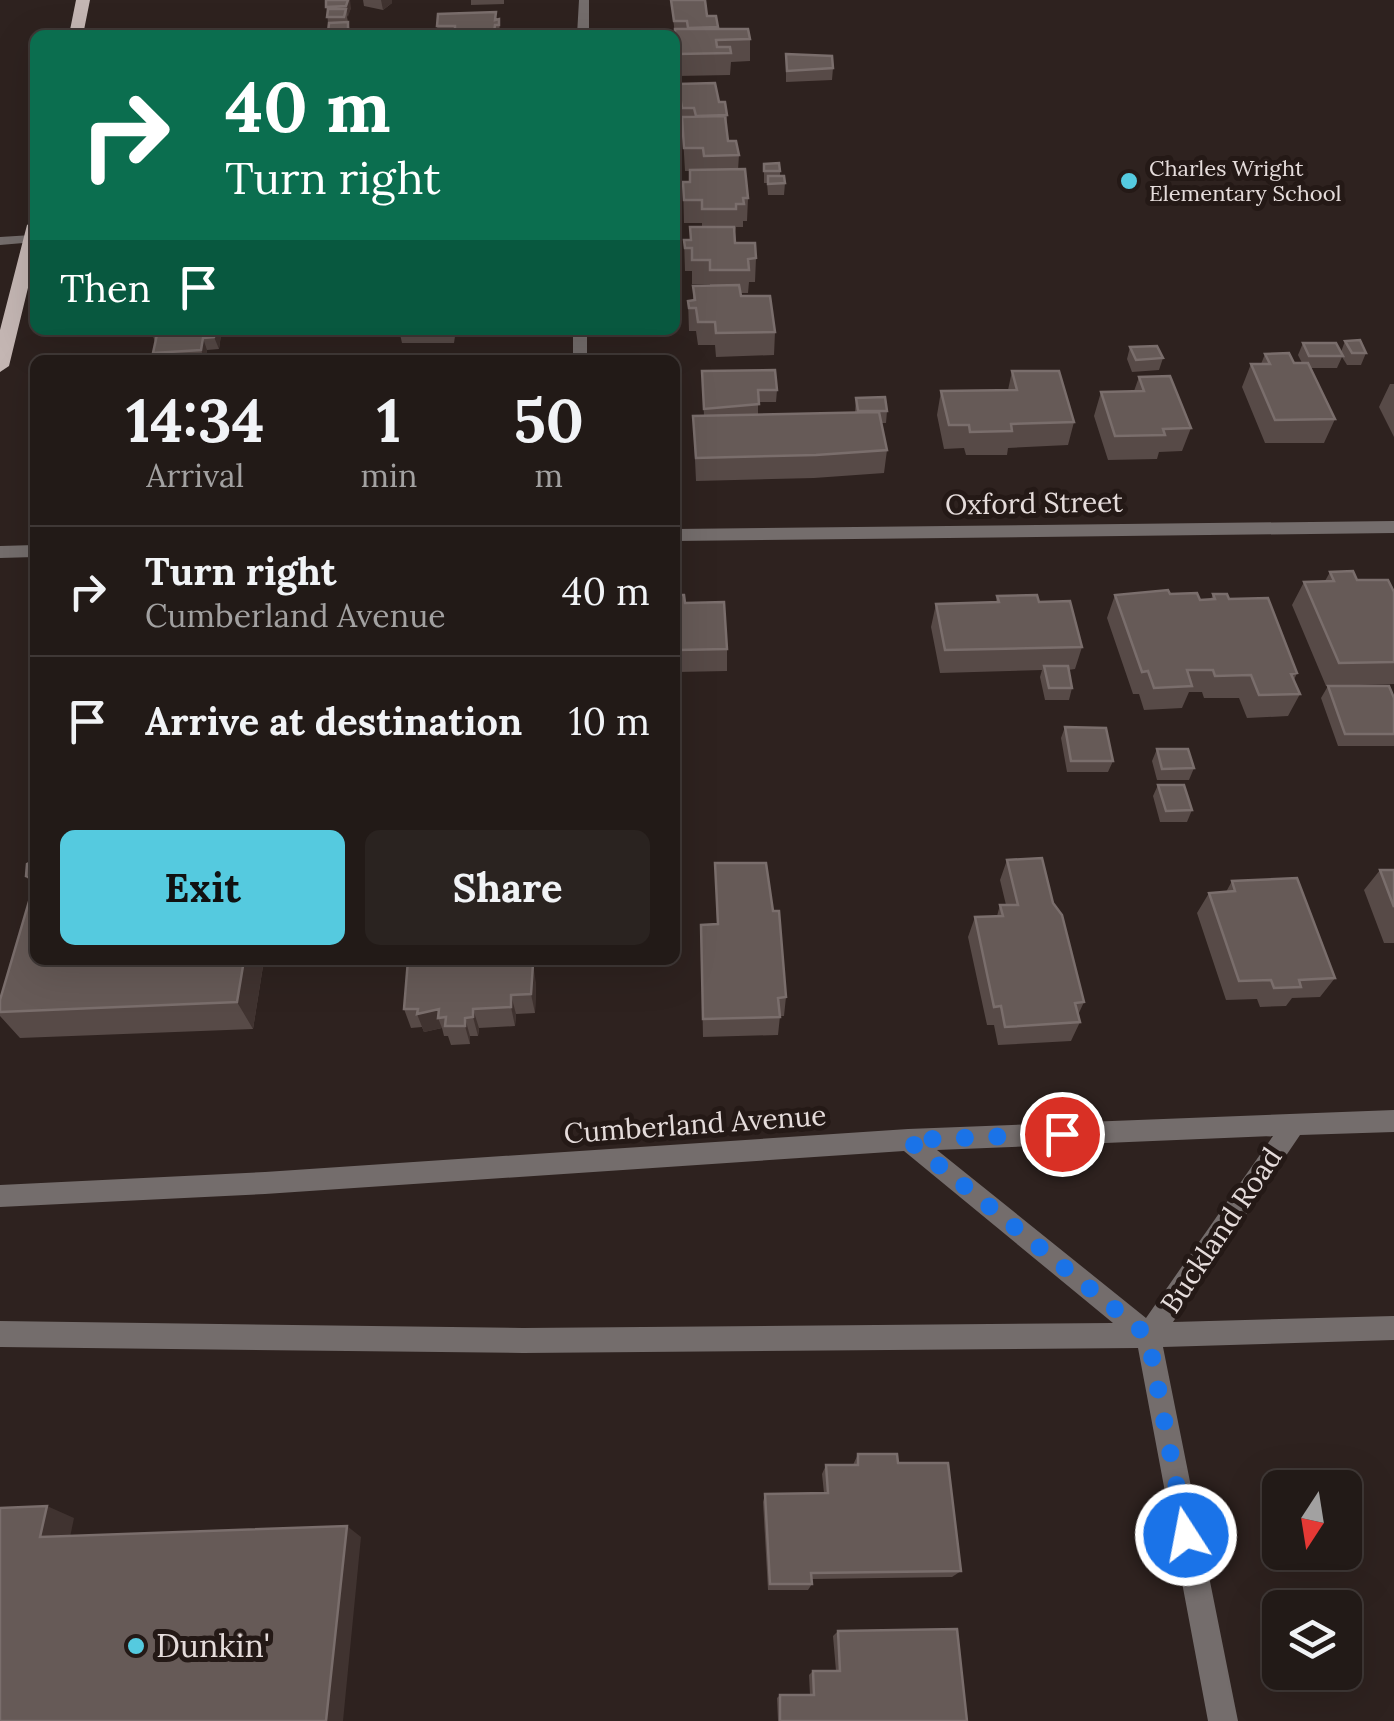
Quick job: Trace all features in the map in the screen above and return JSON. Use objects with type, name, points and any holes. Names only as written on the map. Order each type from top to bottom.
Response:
[{"type":"main road","points":[[77,30],[83,0]]},
{"type":"main road","points":[[0,366],[30,244]]},
{"type":"street","points":[[583,30],[584,0]]},
{"type":"street","points":[[0,241],[30,233]]},
{"type":"street","name":"Oxford Street","points":[[680,536],[1394,528]]},
{"type":"street","points":[[0,552],[30,551]]},
{"type":"street","name":"Cumberland Avenue","points":[[0,1196],[265,1183],[908,1140],[1394,1121]]},
{"type":"street","name":"Buckland Road","points":[[1148,1336],[1294,1124]]},
{"type":"street","name":"Buckland Road","points":[[908,1140],[1148,1336],[1223,1721]]},
{"type":"street","points":[[0,1334],[235,1339],[1148,1336],[1394,1328]]},
{"type":"building","points":[[326,0],[348,0],[346,6],[326,7]]},
{"type":"building","points":[[671,0],[705,0],[707,16],[716,16],[718,27],[688,28],[687,21],[674,21]]},
{"type":"building","points":[[328,9],[346,9],[344,17],[327,17]]},
{"type":"building","points":[[496,12],[499,25],[494,30],[455,30],[455,26],[437,26],[438,14]]},
{"type":"building","points":[[348,22],[348,30],[328,30],[329,23]]},
{"type":"building","points":[[748,29],[750,39],[716,40],[717,47],[730,47],[731,53],[680,54],[680,30],[675,30]]},
{"type":"building","points":[[786,54],[832,56],[833,68],[787,71]]},
{"type":"building","points":[[715,83],[727,115],[696,116],[694,108],[682,108],[680,84]]},
{"type":"building","points":[[725,116],[728,141],[736,141],[739,155],[704,156],[703,148],[684,148],[682,117]]},
{"type":"building","points":[[779,163],[780,171],[764,171],[764,164]]},
{"type":"building","points":[[745,169],[748,198],[743,198],[744,204],[736,204],[736,209],[702,209],[702,200],[684,200],[683,182],[690,182],[690,170]]},
{"type":"building","points":[[768,176],[784,176],[785,183],[768,184]]},
{"type":"building","points":[[690,227],[734,227],[735,243],[755,243],[756,258],[748,259],[749,270],[710,270],[710,260],[692,260],[692,248],[685,248],[684,240],[691,240]]},
{"type":"building","points":[[739,285],[741,296],[770,296],[775,332],[716,333],[715,322],[698,322],[696,308],[689,308],[688,301],[695,300],[693,286]]},
{"type":"building","points":[[157,335],[215,335],[203,338],[201,350],[153,353]]},
{"type":"building","points":[[1360,340],[1366,353],[1352,353],[1345,341]]},
{"type":"building","points":[[1303,343],[1336,343],[1343,356],[1309,356]]},
{"type":"building","points":[[1157,346],[1163,358],[1136,360],[1130,347]]},
{"type":"building","points":[[1289,353],[1294,363],[1308,363],[1335,419],[1275,420],[1251,364],[1270,364],[1265,354]]},
{"type":"building","points":[[775,370],[777,390],[758,390],[759,404],[704,409],[702,371]]},
{"type":"building","points":[[1012,371],[1059,371],[1074,422],[1011,424],[1012,431],[970,432],[969,425],[949,425],[941,391],[1017,390]]},
{"type":"building","points":[[1170,376],[1191,428],[1163,429],[1165,435],[1115,436],[1101,392],[1144,391],[1139,377]]},
{"type":"building","points":[[885,397],[887,411],[858,411],[856,398]]},
{"type":"building","points":[[879,412],[887,450],[696,458],[693,416]]},
{"type":"building","points":[[1353,571],[1357,580],[1388,580],[1394,592],[1394,662],[1339,663],[1304,582],[1334,581],[1330,572]]},
{"type":"building","points":[[1168,590],[1170,594],[1197,593],[1200,600],[1215,599],[1213,594],[1227,594],[1229,599],[1268,598],[1297,673],[1291,674],[1300,694],[1259,695],[1251,675],[1215,676],[1213,670],[1187,670],[1192,686],[1154,688],[1148,671],[1142,672],[1115,595]]},
{"type":"building","points":[[680,595],[684,595],[685,603],[724,602],[727,649],[680,650]]},
{"type":"building","points":[[1037,595],[1039,602],[1070,601],[1082,647],[945,650],[936,604],[999,602],[997,596]]},
{"type":"building","points":[[1044,666],[1068,666],[1072,688],[1049,688]]},
{"type":"building","points":[[1328,686],[1389,686],[1394,698],[1394,734],[1345,734]]},
{"type":"building","points":[[1065,727],[1106,728],[1113,761],[1071,761]]},
{"type":"building","points":[[1157,749],[1188,749],[1194,768],[1162,769]]},
{"type":"building","points":[[1158,785],[1184,785],[1192,810],[1166,811]]},
{"type":"building","points":[[1042,858],[1053,903],[1062,915],[1084,1002],[1075,1003],[1080,1022],[1005,1027],[1001,1006],[994,1007],[975,917],[1003,916],[1000,905],[1018,905],[1007,860]]},
{"type":"building","points":[[715,863],[766,863],[773,911],[779,911],[786,997],[778,998],[780,1017],[703,1019],[701,925],[718,924]]},
{"type":"building","points":[[1380,870],[1394,870],[1394,907]]},
{"type":"building","points":[[1297,878],[1335,978],[1299,980],[1301,987],[1274,988],[1271,980],[1239,981],[1209,893],[1235,891],[1232,881]]},
{"type":"building","points":[[30,898],[30,965],[243,965],[237,1002],[0,1012],[0,1000]]},
{"type":"building","points":[[408,965],[533,965],[531,994],[511,995],[511,1007],[473,1009],[473,1017],[465,1018],[465,1026],[445,1026],[446,1017],[438,1018],[439,1009],[417,1014],[418,1009],[404,1009]]},
{"type":"building","points":[[858,1454],[897,1454],[898,1463],[948,1463],[961,1571],[811,1573],[812,1584],[770,1584],[765,1494],[828,1493],[826,1465],[858,1465]]},
{"type":"building","points":[[47,1506],[40,1537],[347,1526],[326,1721],[0,1721],[0,1508]]},
{"type":"building","points":[[957,1629],[967,1721],[780,1721],[780,1695],[814,1695],[813,1671],[840,1671],[838,1631]]},
{"type":"place","name":"Charles Wright Elementary School","points":[[1129,181]]},
{"type":"place","name":"Dunkin'","points":[[136,1646]]},
{"type":"route","points":[[1062,1134],[908,1140],[1148,1336],[1186,1535]]}]
